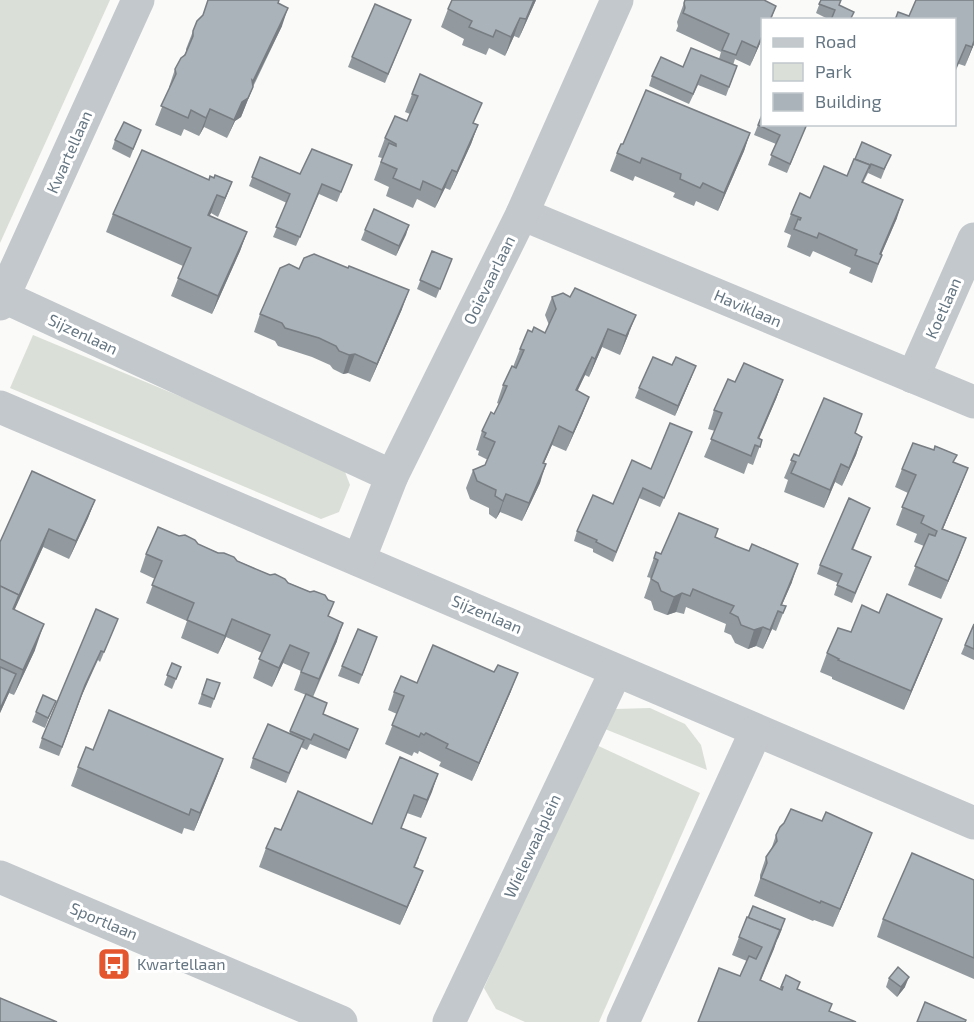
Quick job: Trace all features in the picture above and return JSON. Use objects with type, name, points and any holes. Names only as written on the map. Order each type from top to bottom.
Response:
[{"type":"street","name":"Kwartellaan","points":[[2,300],[138,0]]},
{"type":"street","name":"Ooievaarlaan","points":[[359,560],[392,476],[522,214],[617,0]]},
{"type":"street","name":"Haviklaan","points":[[522,214],[974,402]]},
{"type":"street","name":"Koetlaan","points":[[913,377],[974,239]]},
{"type":"street","name":"Sijzenlaan","points":[[2,300],[392,476]]},
{"type":"street","name":"Sijzenlaan","points":[[0,407],[974,823]]},
{"type":"street","name":"Wielewaalplein","points":[[449,1022],[616,671]]},
{"type":"street","points":[[624,1022],[756,731]]},
{"type":"street","name":"Sportlaan","points":[[0,877],[342,1022]]},
{"type":"green space","points":[[0,0],[110,0],[0,243]]},
{"type":"green space","points":[[33,335],[342,464],[350,485],[339,512],[321,519],[10,388]]},
{"type":"green space","points":[[650,708],[685,724],[701,745],[707,770],[595,725],[616,709]]},
{"type":"green space","points":[[592,743],[700,793],[599,1022],[525,1022],[496,1009],[484,988]]},
{"type":"building","points":[[208,0],[279,0],[278,3],[288,8],[252,80],[253,87],[248,98],[242,102],[234,120],[210,109],[206,118],[191,110],[188,118],[161,106],[176,74],[175,69],[185,55],[197,21],[203,15]]},
{"type":"building","points":[[452,0],[534,0],[526,19],[520,18],[511,37],[496,30],[493,37],[469,27],[472,21],[448,9]]},
{"type":"building","points":[[685,0],[764,0],[776,6],[771,18],[761,18],[761,38],[757,48],[742,41],[736,55],[722,50],[729,34],[683,13]]},
{"type":"building","points":[[821,0],[841,0],[839,5],[854,12],[851,18],[832,18],[835,10],[819,4]]},
{"type":"building","points":[[916,0],[974,0],[974,41],[972,47],[966,45],[956,68],[956,18],[896,18],[898,12],[909,16]]},
{"type":"building","points":[[375,4],[411,20],[388,74],[352,57]]},
{"type":"building","points":[[691,48],[737,66],[729,87],[701,75],[693,94],[652,76],[661,57],[683,67]]},
{"type":"building","points":[[420,74],[482,103],[473,123],[478,125],[457,172],[452,170],[442,190],[423,181],[420,190],[393,178],[397,169],[381,162],[389,143],[396,146],[385,138],[395,116],[407,121],[418,96],[412,94]]},
{"type":"building","points":[[646,90],[750,133],[724,193],[703,183],[700,188],[680,179],[681,174],[642,158],[640,163],[617,153]]},
{"type":"building","points":[[761,118],[761,126],[806,126],[790,164],[771,155],[780,135],[758,125]]},
{"type":"building","points":[[124,122],[141,130],[133,149],[115,140]]},
{"type":"building","points":[[862,142],[891,155],[884,169],[871,164],[869,169],[870,165],[855,159]]},
{"type":"building","points":[[312,149],[352,165],[341,192],[322,184],[300,237],[276,227],[290,194],[252,177],[260,157],[300,174]]},
{"type":"building","points":[[142,150],[209,180],[210,176],[214,178],[215,175],[232,182],[225,198],[217,195],[208,215],[247,232],[218,296],[178,278],[191,248],[113,214]]},
{"type":"building","points":[[854,159],[870,165],[862,182],[903,200],[878,264],[855,255],[857,250],[819,233],[817,238],[794,229],[798,219],[801,218],[791,214],[800,193],[810,198],[824,166],[847,176]]},
{"type":"building","points":[[374,209],[409,225],[399,246],[365,230]]},
{"type":"building","points":[[432,251],[452,259],[440,289],[420,280]]},
{"type":"building","points":[[314,254],[409,290],[377,364],[355,354],[349,355],[339,351],[336,346],[319,338],[285,328],[282,323],[260,314],[280,268],[289,264],[299,269],[304,258]]},
{"type":"building","points":[[575,288],[636,315],[626,336],[608,329],[595,359],[592,357],[576,390],[589,397],[573,433],[559,426],[529,503],[506,494],[503,501],[495,496],[496,490],[477,481],[473,470],[485,465],[495,442],[484,437],[486,433],[482,431],[491,412],[494,414],[501,400],[507,386],[503,385],[512,366],[516,368],[524,350],[520,349],[528,330],[532,332],[534,327],[545,333],[556,309],[552,297],[563,293],[570,297]]},
{"type":"building","points":[[653,357],[672,365],[676,357],[696,366],[678,406],[639,388]]},
{"type":"building","points":[[744,363],[783,380],[758,438],[762,440],[760,447],[755,445],[751,456],[711,439],[722,413],[714,410],[728,379],[735,382]]},
{"type":"building","points":[[824,398],[862,414],[855,433],[862,437],[849,468],[841,464],[830,490],[791,473],[796,462],[791,460],[794,454],[799,456]]},
{"type":"building","points":[[670,423],[692,432],[664,498],[643,488],[616,552],[577,531],[593,495],[613,504],[632,460],[651,469]]},
{"type":"building","points":[[913,443],[934,450],[935,446],[957,455],[953,462],[968,468],[942,529],[966,538],[948,581],[915,566],[929,534],[935,536],[937,531],[921,523],[924,516],[902,507],[916,475],[902,469]]},
{"type":"building","points":[[32,471],[95,500],[76,541],[49,529],[16,602],[19,595],[0,586],[0,542]]},
{"type":"building","points":[[849,498],[870,508],[852,549],[871,557],[855,593],[837,585],[842,574],[820,565]]},
{"type":"building","points":[[679,513],[718,529],[715,537],[749,551],[752,544],[798,564],[781,605],[786,606],[783,613],[778,611],[770,630],[763,627],[754,630],[741,625],[738,617],[730,613],[734,606],[693,589],[690,596],[682,593],[674,597],[661,591],[658,583],[651,579],[658,560],[654,558],[656,552],[661,554]]},
{"type":"building","points":[[158,527],[179,536],[185,535],[218,553],[234,557],[237,561],[270,575],[275,574],[288,583],[310,592],[325,595],[328,600],[334,602],[328,616],[343,623],[319,679],[301,672],[309,653],[290,645],[279,668],[259,659],[270,635],[232,619],[225,636],[187,620],[194,603],[152,585],[162,561],[146,554]]},
{"type":"building","points":[[0,586],[19,595],[13,609],[44,624],[23,670],[0,659]]},
{"type":"building","points":[[887,594],[942,619],[911,691],[838,660],[827,653],[838,628],[851,632],[862,605],[879,613]]},
{"type":"building","points":[[96,609],[118,619],[104,652],[101,651],[85,685],[62,747],[42,738]]},
{"type":"building","points":[[974,624],[974,649],[965,645]]},
{"type":"building","points":[[358,629],[377,637],[362,675],[342,666]]},
{"type":"building","points":[[433,645],[494,672],[498,665],[518,673],[479,763],[446,748],[448,744],[426,733],[424,735],[421,733],[419,737],[392,725],[404,696],[394,692],[401,676],[417,683]]},
{"type":"building","points":[[172,663],[181,667],[176,679],[167,675]]},
{"type":"building","points":[[0,667],[16,674],[0,709]]},
{"type":"building","points":[[207,679],[220,683],[214,699],[202,694]]},
{"type":"building","points":[[306,694],[327,703],[323,714],[358,729],[349,750],[314,734],[311,740],[290,731]]},
{"type":"building","points":[[43,695],[56,701],[48,718],[36,712]]},
{"type":"building","points":[[109,710],[223,759],[200,813],[191,809],[189,815],[78,767],[86,747],[93,750]]},
{"type":"building","points":[[268,724],[304,740],[289,773],[253,758]]},
{"type":"building","points":[[400,757],[438,774],[427,800],[414,795],[401,828],[426,838],[414,867],[423,871],[407,907],[266,848],[275,828],[281,830],[298,791],[372,824]]},
{"type":"building","points":[[791,809],[822,821],[826,812],[872,833],[840,909],[761,878],[767,863],[766,857],[777,841],[776,835]]},
{"type":"building","points":[[912,853],[974,880],[974,958],[883,919]]},
{"type":"building","points":[[753,906],[785,919],[777,939],[780,930],[748,918]]},
{"type":"building","points":[[747,917],[780,930],[760,980],[782,990],[786,975],[800,982],[797,989],[832,1004],[829,1011],[856,1022],[698,1022],[719,968],[740,976],[749,956],[756,959],[762,947],[739,937]]},
{"type":"building","points":[[898,967],[909,977],[901,987],[889,978]]},
{"type":"building","points":[[0,998],[57,1022],[0,1022]]},
{"type":"building","points":[[925,1002],[966,1020],[965,1022],[917,1022]]},
{"type":"place","name":"Kwartellaan","points":[[114,964]]}]
